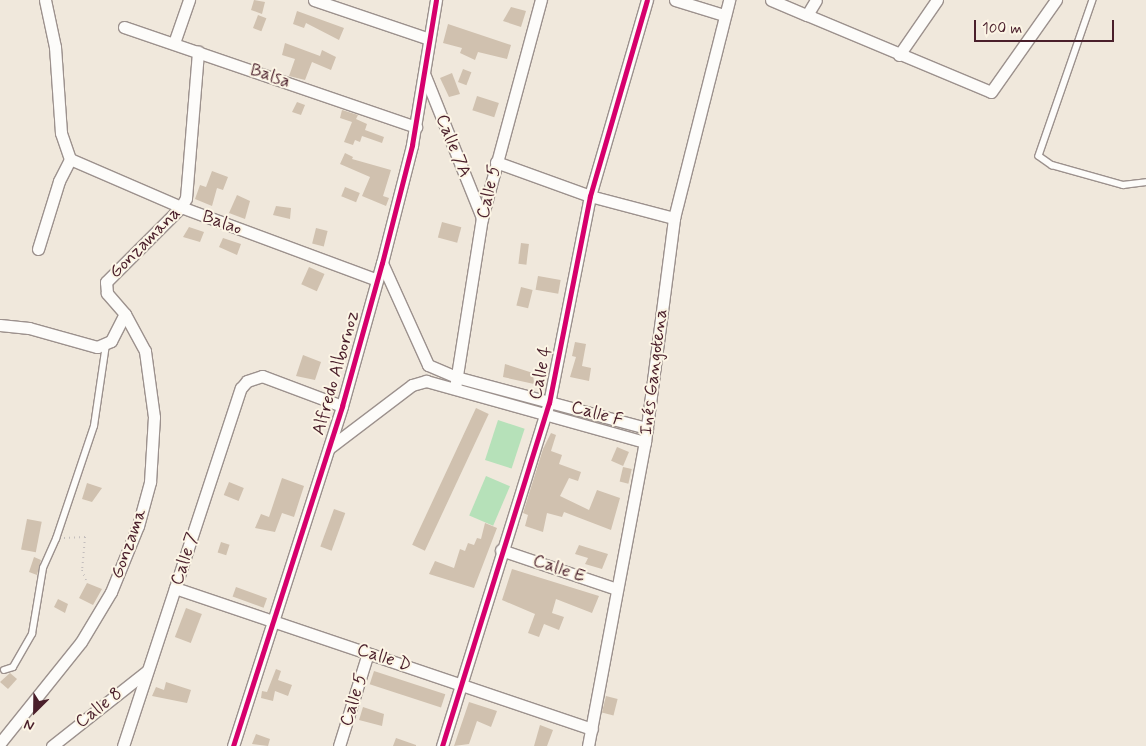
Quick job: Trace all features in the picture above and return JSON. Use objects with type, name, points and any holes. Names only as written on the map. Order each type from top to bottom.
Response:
[{"type":"street","points":[[38,248],[59,181],[70,159],[61,133],[55,47],[45,0]]},
{"type":"street","points":[[174,43],[189,0]]},
{"type":"street","points":[[314,0],[429,40]]},
{"type":"street","name":"Alfredo Albornoz","points":[[233,746],[342,406],[382,263],[416,127],[436,0]]},
{"type":"street","name":"Calle 5","points":[[456,382],[482,218],[541,0]]},
{"type":"street","name":"Calle 4","points":[[442,746],[501,550],[548,409],[590,196],[647,0]]},
{"type":"street","points":[[675,0],[724,15]]},
{"type":"street","name":"Inés Gangotena","points":[[588,746],[645,442],[674,218],[729,0]]},
{"type":"street","points":[[771,0],[990,92],[1056,0]]},
{"type":"street","points":[[807,16],[816,0]]},
{"type":"street","points":[[899,55],[937,0]]},
{"type":"street","name":"Balsa","points":[[124,27],[416,127]]},
{"type":"street","name":"Gonzamana","points":[[125,314],[107,293],[106,282],[181,208],[188,192],[198,51]]},
{"type":"street","name":"Calle 7A","points":[[424,74],[482,218]]},
{"type":"street","name":"Balao","points":[[70,159],[181,208],[377,280]]},
{"type":"street","points":[[496,162],[590,196],[674,218]]},
{"type":"street","name":"Calle F","points":[[382,263],[424,360],[434,369],[456,382],[548,409],[645,442]]},
{"type":"street","points":[[0,325],[29,328],[91,346],[106,345],[125,314]]},
{"type":"street","name":"Gonzama","points":[[0,743],[34,704],[90,628],[111,592],[138,526],[150,482],[154,417],[145,351],[125,314]]},
{"type":"street","name":"Calle 7","points":[[123,746],[238,397],[247,381],[254,376],[271,378],[342,406]]},
{"type":"street","name":"Calle F","points":[[328,448],[419,382],[456,382]]},
{"type":"street","name":"Calle F","points":[[548,409],[647,428]]},
{"type":"street","name":"Calle E","points":[[501,550],[617,589]]},
{"type":"street","name":"Calle D","points":[[175,588],[592,729]]},
{"type":"street","name":"Calle 5","points":[[339,746],[368,653]]},
{"type":"street","name":"Calle 8","points":[[52,746],[147,671]]},
{"type":"lane","points":[[1093,0],[1039,156],[1052,165],[1124,186],[1146,182]]},
{"type":"lane","points":[[4,670],[13,667],[32,634],[43,568],[56,539],[94,426],[106,345]]},
{"type":"path","points":[[56,539],[85,537],[82,570],[87,583]]},
{"type":"green space","points":[[498,420],[525,429],[512,469],[485,460]]},
{"type":"green space","points":[[486,476],[510,486],[493,526],[469,516]]},
{"type":"building","points":[[254,0],[265,2],[262,14],[251,10]]},
{"type":"building","points":[[511,7],[526,11],[521,27],[503,21]]},
{"type":"building","points":[[297,11],[344,28],[339,40],[306,23],[304,28],[293,24]]},
{"type":"building","points":[[258,15],[266,18],[261,31],[253,28]]},
{"type":"building","points":[[448,24],[511,45],[507,59],[478,52],[475,60],[460,53],[462,48],[443,43]]},
{"type":"building","points":[[285,43],[320,56],[322,50],[336,57],[331,70],[312,62],[305,80],[289,76],[295,59],[282,55]]},
{"type":"building","points":[[463,69],[471,72],[466,85],[458,82]]},
{"type":"building","points":[[452,73],[460,94],[449,97],[440,78]]},
{"type":"building","points":[[477,96],[499,103],[494,117],[472,110]]},
{"type":"building","points":[[297,102],[305,105],[301,115],[292,112]]},
{"type":"building","points":[[342,110],[358,115],[356,119],[367,124],[365,130],[384,137],[382,143],[362,136],[360,142],[355,140],[353,145],[344,142],[352,122],[340,118]]},
{"type":"building","points":[[345,153],[353,157],[352,159],[391,170],[383,196],[389,198],[386,206],[362,196],[370,177],[340,164]]},
{"type":"building","points":[[212,171],[228,177],[223,190],[217,188],[212,206],[195,199],[200,185],[206,187]]},
{"type":"building","points":[[345,187],[360,193],[356,202],[341,196]]},
{"type":"building","points":[[237,195],[250,201],[245,219],[229,213]]},
{"type":"building","points":[[276,206],[291,208],[290,219],[273,215]]},
{"type":"building","points":[[442,222],[461,227],[457,243],[438,237]]},
{"type":"building","points":[[189,227],[204,232],[200,242],[183,237]]},
{"type":"building","points":[[316,228],[328,231],[324,246],[312,244]]},
{"type":"building","points":[[223,238],[241,244],[237,255],[219,247]]},
{"type":"building","points":[[521,243],[529,244],[526,265],[518,264]]},
{"type":"building","points":[[309,267],[325,274],[317,291],[301,284]]},
{"type":"building","points":[[538,276],[561,280],[558,294],[536,290]]},
{"type":"building","points":[[521,287],[533,290],[528,308],[516,305]]},
{"type":"building","points":[[575,342],[586,344],[582,366],[591,368],[589,381],[570,377],[576,357],[572,356]]},
{"type":"building","points":[[303,355],[321,362],[315,380],[296,376]]},
{"type":"building","points":[[505,364],[533,373],[534,384],[503,377]]},
{"type":"building","points":[[476,408],[489,414],[425,551],[412,545]]},
{"type":"building","points":[[551,433],[556,435],[551,451],[562,455],[559,464],[581,472],[578,481],[569,478],[560,496],[589,510],[597,490],[620,498],[611,530],[564,512],[562,517],[547,513],[543,532],[525,526],[528,515],[523,513],[543,449]]},
{"type":"building","points":[[617,447],[629,452],[623,466],[611,461]]},
{"type":"building","points":[[623,467],[632,469],[628,484],[620,482]]},
{"type":"building","points":[[282,478],[304,486],[294,517],[282,513],[275,532],[255,528],[261,514],[269,517]]},
{"type":"building","points":[[229,482],[244,488],[239,501],[224,495]]},
{"type":"building","points":[[87,483],[102,488],[92,502],[82,499]]},
{"type":"building","points":[[334,509],[345,513],[332,551],[320,547]]},
{"type":"building","points":[[27,519],[42,522],[36,552],[21,549]]},
{"type":"building","points":[[485,523],[497,528],[474,588],[429,574],[435,561],[454,568],[460,549],[465,551],[468,543],[474,545],[477,538],[481,539]]},
{"type":"building","points":[[221,542],[230,545],[226,555],[218,552]]},
{"type":"building","points":[[579,545],[608,554],[602,569],[585,564],[588,558],[575,554]]},
{"type":"building","points":[[34,557],[41,560],[37,575],[29,572]]},
{"type":"building","points":[[512,569],[599,596],[592,613],[556,599],[552,613],[564,617],[559,630],[544,624],[539,637],[528,633],[535,614],[502,600]]},
{"type":"building","points":[[87,583],[102,589],[93,605],[79,598]]},
{"type":"building","points":[[236,587],[267,598],[264,608],[233,596]]},
{"type":"building","points":[[58,599],[68,604],[65,613],[54,607]]},
{"type":"building","points":[[186,608],[202,614],[191,643],[175,637]]},
{"type":"building","points":[[276,669],[281,671],[278,680],[292,685],[288,696],[275,691],[273,701],[261,698],[262,691],[267,692]]},
{"type":"building","points":[[374,671],[445,694],[441,707],[370,684]]},
{"type":"building","points":[[10,673],[17,679],[8,689],[0,682]]},
{"type":"building","points":[[166,682],[191,690],[187,703],[152,696],[156,687],[164,690]]},
{"type":"building","points":[[606,696],[618,699],[614,715],[602,712]]},
{"type":"building","points":[[469,702],[497,711],[491,727],[477,721],[469,744],[454,746]]},
{"type":"building","points":[[363,707],[384,714],[382,726],[359,720]]},
{"type":"building","points":[[540,725],[553,730],[547,746],[534,746]]},
{"type":"building","points":[[256,734],[270,739],[268,746],[252,744]]},
{"type":"building","points":[[396,738],[416,745],[416,746],[393,746]]},
{"type":"cycle path","points":[[233,746],[342,406],[382,263],[412,145],[436,0]]},
{"type":"cycle path","points":[[442,746],[549,403],[590,196],[647,0]]}]
